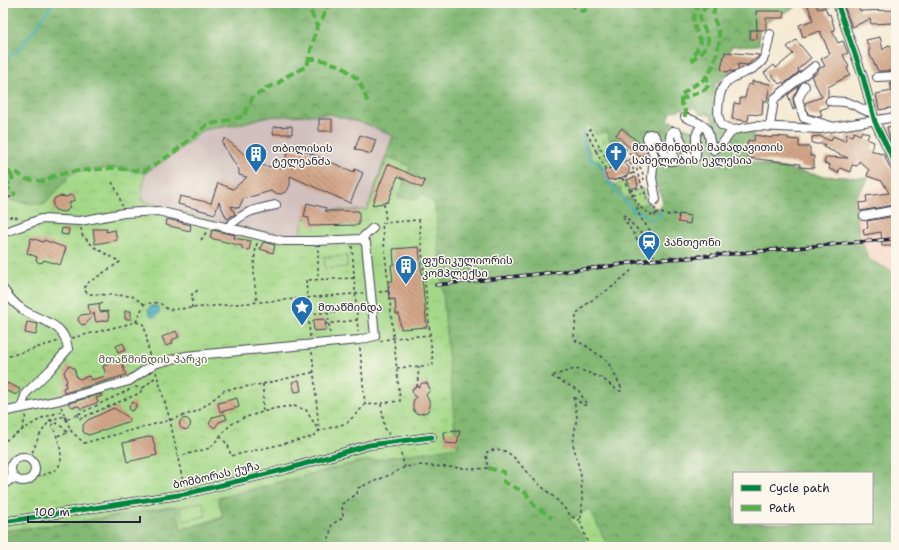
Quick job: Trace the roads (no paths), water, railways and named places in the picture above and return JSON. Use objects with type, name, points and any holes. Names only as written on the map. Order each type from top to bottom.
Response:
[{"type":"street","points":[[838,3],[863,77],[874,117],[896,165]]},
{"type":"street","points":[[770,34],[764,59],[755,67],[730,79],[724,86],[720,94],[717,115],[721,125],[733,130],[747,127],[770,126],[820,129],[874,117],[896,117]]},
{"type":"street","points":[[770,126],[774,99],[815,66]]},
{"type":"street","points":[[877,78],[896,76]]},
{"type":"street","points":[[805,86],[798,99],[804,118],[834,127]]},
{"type":"street","points":[[830,101],[847,102],[874,117]]},
{"type":"street","points":[[685,117],[705,126],[708,131],[711,147],[714,150],[733,130]]},
{"type":"street","points":[[652,204],[656,199],[656,195],[652,178],[654,155],[647,138],[649,134],[654,135],[666,156],[670,161],[673,161],[674,158],[670,137],[673,131],[677,132],[686,153],[690,159],[693,160],[696,157],[698,131],[702,125]]},
{"type":"street","points":[[227,228],[236,219],[249,211],[276,205]]},
{"type":"street","points":[[864,216],[896,210]]},
{"type":"street","points":[[3,233],[41,219],[80,221],[124,214],[158,211],[283,241],[361,239],[366,243],[375,336],[359,340],[185,356],[154,364],[129,380],[60,400],[3,412]]},
{"type":"street","points":[[361,239],[373,228]]},
{"type":"street","points":[[3,289],[21,309],[59,328],[66,339],[68,349],[50,370],[26,393],[25,407]]},
{"type":"street","name":"ბომბორას ქუჩა","points":[[3,522],[185,494],[287,469],[369,445],[432,437]]},
{"type":"street","points":[[22,456],[30,458],[35,468],[34,475],[24,481],[14,477],[10,470],[12,462],[22,456]]},
{"type":"street","points":[[3,485],[14,477]]},
{"type":"water","points":[[154,305],[158,307],[160,311],[158,315],[154,317],[150,315],[148,311],[150,307]]},
{"type":"waterway","points":[[3,59],[19,50],[53,3]]},
{"type":"waterway","points":[[583,130],[582,140],[591,161],[598,161],[608,182],[635,212]]},
{"type":"waterway","points":[[639,211],[653,220],[658,217],[662,211]]},
{"type":"railway","points":[[436,285],[604,267],[649,260],[687,258],[893,239]]},
{"type":"place","name":"მთაწმინდის მამადავითის სახელობის ეკლესია","points":[[616,172]]},
{"type":"place","name":"თბილისის ტელეანძა","points":[[256,174]]},
{"type":"place","name":"პანთეონი","points":[[649,262]]},
{"type":"place","name":"ფუნიკულიორის კომპლექსი","points":[[406,286]]},
{"type":"place","name":"მთაწმინდა","points":[[302,326]]},
{"type":"park label","name":"მთაწმინდის პარკი","points":[[153,359]]}]
